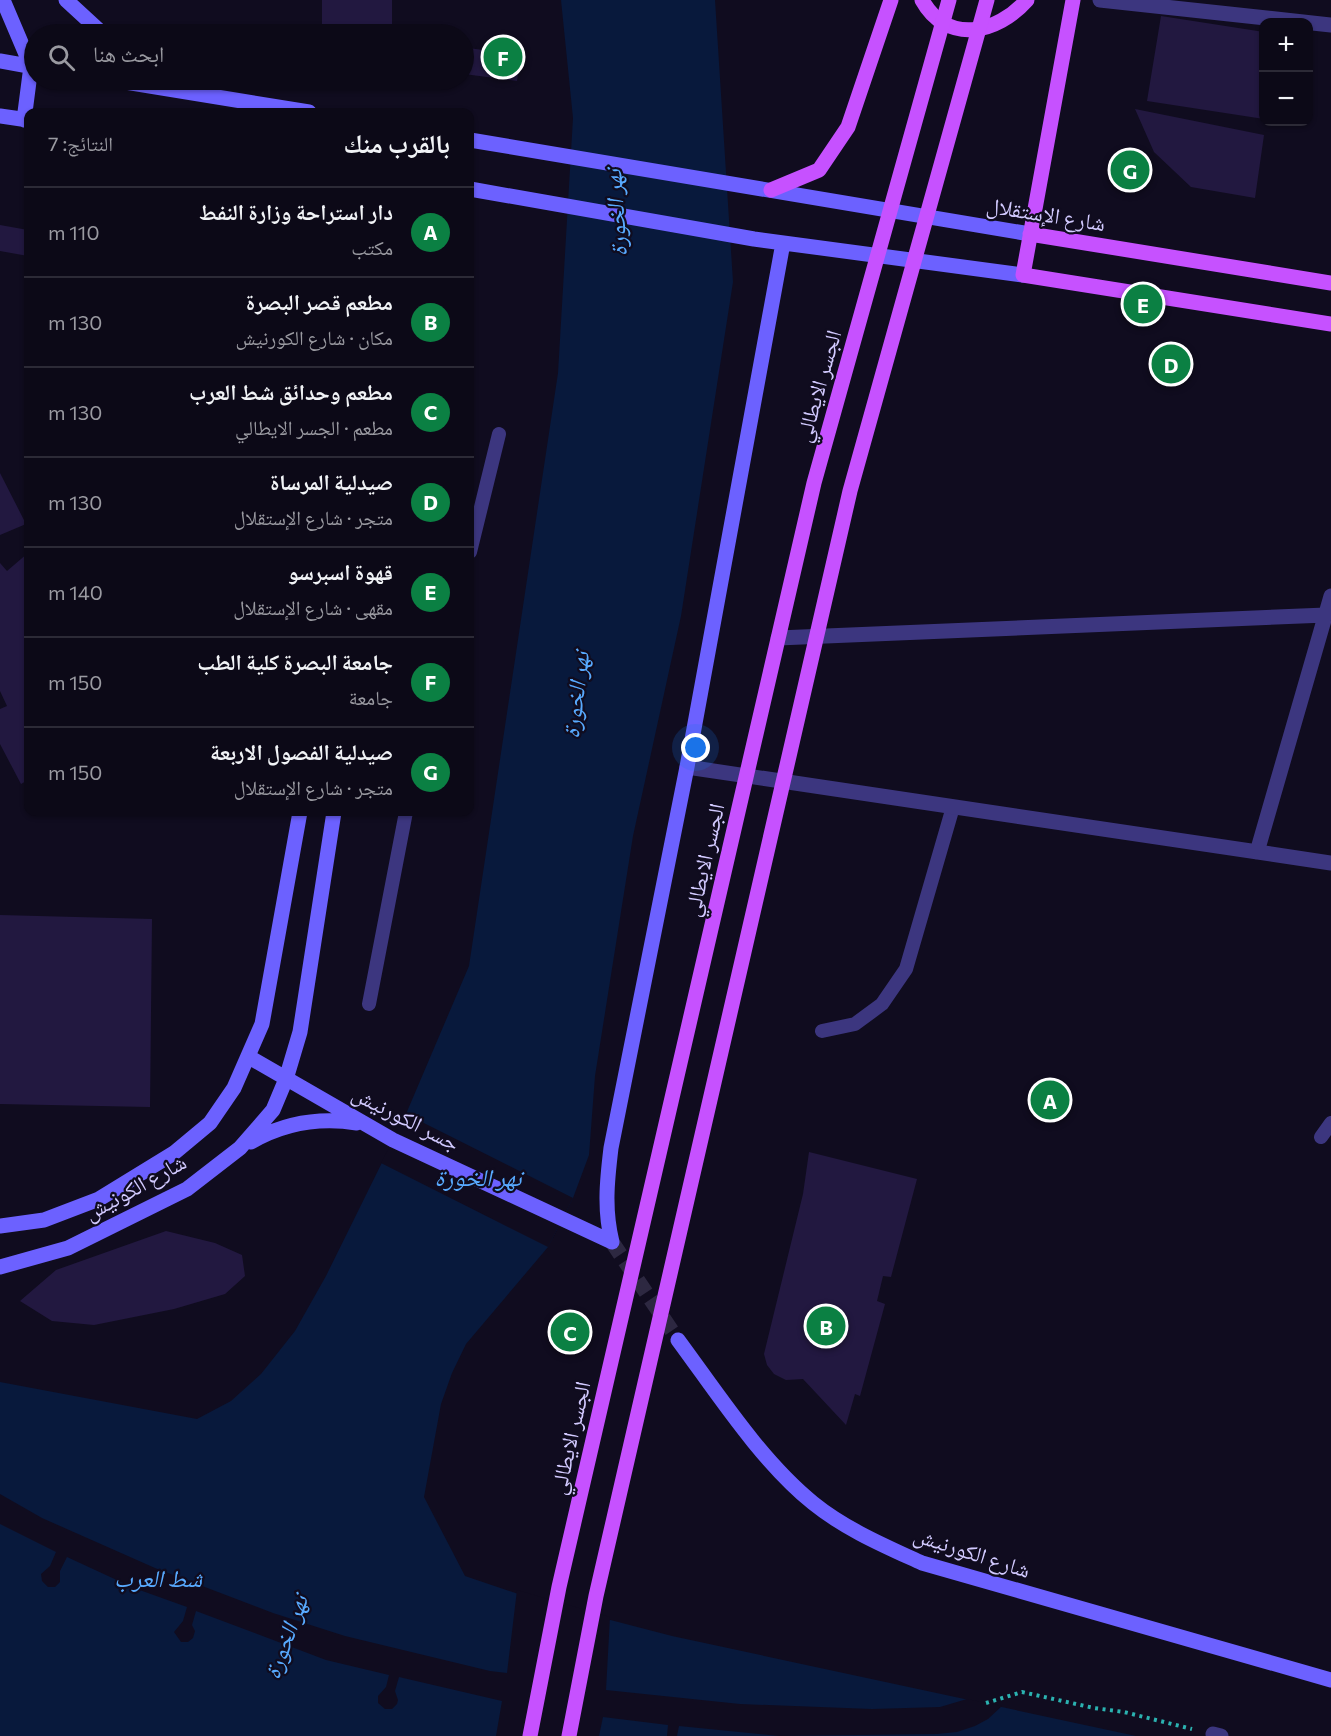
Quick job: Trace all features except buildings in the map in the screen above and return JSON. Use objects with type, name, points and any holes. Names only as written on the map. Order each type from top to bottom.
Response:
[{"type":"main road","points":[[3,0],[24,47]]},
{"type":"main road","points":[[66,0],[92,24]]},
{"type":"main road","points":[[771,190],[819,170],[849,127],[891,0]]},
{"type":"main road","points":[[922,0],[928,10],[945,24],[967,31],[989,28],[1017,11],[1027,0]]},
{"type":"main road","name":"الجسر الايطالي","points":[[530,1736],[559,1587],[814,483],[949,0]]},
{"type":"main road","points":[[569,1736],[599,1584],[850,491],[987,0]]},
{"type":"main road","points":[[1023,275],[1073,0]]},
{"type":"main road","points":[[0,61],[24,65]]},
{"type":"main road","points":[[28,108],[30,90]]},
{"type":"main road","points":[[177,90],[285,108]]},
{"type":"main road","points":[[195,90],[203,94]]},
{"type":"main road","points":[[0,116],[24,120]]},
{"type":"main road","name":"شارع الإستقلال","points":[[474,141],[549,151],[1331,284]]},
{"type":"main road","points":[[474,190],[754,239],[1023,275],[1331,324]]},
{"type":"main road","points":[[687,767],[783,243]]},
{"type":"main road","name":"جسر الكورنيش","points":[[249,1057],[393,1140],[612,1242],[607,1221],[606,1190],[611,1148],[687,767]]},
{"type":"main road","name":"شارع الكونيش","points":[[0,1227],[44,1220],[99,1199],[147,1172],[210,1123],[234,1088],[261,1024],[299,816]]},
{"type":"main road","name":"شارع الكونيش","points":[[0,1267],[68,1248],[187,1189],[240,1148],[273,1110],[286,1079],[300,1032],[333,816]]},
{"type":"main road","points":[[240,1148],[269,1132],[300,1122],[337,1120],[367,1125]]},
{"type":"main road","name":"شارع الكورنيش","points":[[678,1340],[776,1466],[813,1503],[863,1536],[922,1563],[1331,1680]]},
{"type":"street","points":[[1100,0],[1331,25]]},
{"type":"street","points":[[1257,852],[1331,596]]},
{"type":"street","points":[[778,638],[1326,615]]},
{"type":"street","points":[[687,767],[1331,863]]},
{"type":"lane","points":[[474,536],[499,434]]},
{"type":"lane","points":[[822,1031],[855,1024],[882,1004],[906,969],[953,807]]},
{"type":"lane","points":[[369,1005],[405,816]]},
{"type":"lane","points":[[1321,1137],[1331,1123]]},
{"type":"path","points":[[986,1702],[1022,1692],[1094,1708],[1124,1712],[1217,1735]]},
{"type":"water","points":[[561,0],[715,0],[733,282],[681,616],[633,836],[595,1076],[589,1155],[573,1198],[548,1247],[466,1344],[452,1373],[441,1404],[424,1497],[465,1576],[545,1603],[672,1636],[1136,1736],[0,1736],[0,1382],[197,1419],[231,1401],[261,1374],[295,1331],[326,1276],[406,1114],[469,966],[558,373],[573,118]]},
{"type":"pier","points":[[406,1114],[573,1198],[548,1247],[381,1163]]},
{"type":"pier","points":[[0,1494],[42,1518],[155,1568],[273,1613],[345,1636],[490,1671],[507,1673],[517,1590],[610,1617],[606,1690],[740,1704],[872,1709],[940,1707],[967,1699],[1002,1706],[988,1719],[975,1726],[957,1732],[937,1734],[779,1736],[679,1726],[677,1736],[667,1736],[668,1725],[603,1717],[599,1736],[496,1736],[502,1701],[399,1677],[395,1691],[397,1704],[392,1709],[385,1709],[378,1703],[378,1696],[386,1687],[389,1675],[326,1660],[196,1611],[192,1625],[195,1631],[193,1638],[188,1642],[181,1642],[174,1632],[183,1621],[187,1607],[134,1588],[67,1557],[60,1571],[60,1582],[55,1587],[48,1587],[42,1581],[41,1574],[50,1566],[56,1552],[0,1524]]},
{"type":"tunnel","points":[[612,1242],[678,1340]]},
{"type":"place","name":"جامعة البصرة كلية الطب","points":[[503,57]]},
{"type":"place","name":"صيدلية الفصول الاربعة","points":[[1130,170]]},
{"type":"place","name":"قهوة اسبرسو","points":[[1143,304]]},
{"type":"place","name":"صيدلية المرساة","points":[[1171,364]]},
{"type":"place","name":"دار استراحة وزارة النفط","points":[[1050,1100]]},
{"type":"place","name":"مطعم قصر البصرة","points":[[826,1326]]},
{"type":"place","name":"مطعم وحدائق شط العرب","points":[[570,1332]]},
{"type":"water label","name":"نهر الخورة","points":[[616,213]]},
{"type":"water label","name":"نهر الخورة","points":[[576,695]]},
{"type":"water label","name":"نهر الخورة","points":[[478,1178]]},
{"type":"water label","name":"شط العرب","points":[[158,1579]]},
{"type":"water label","name":"نهر الخورة","points":[[286,1637]]}]
